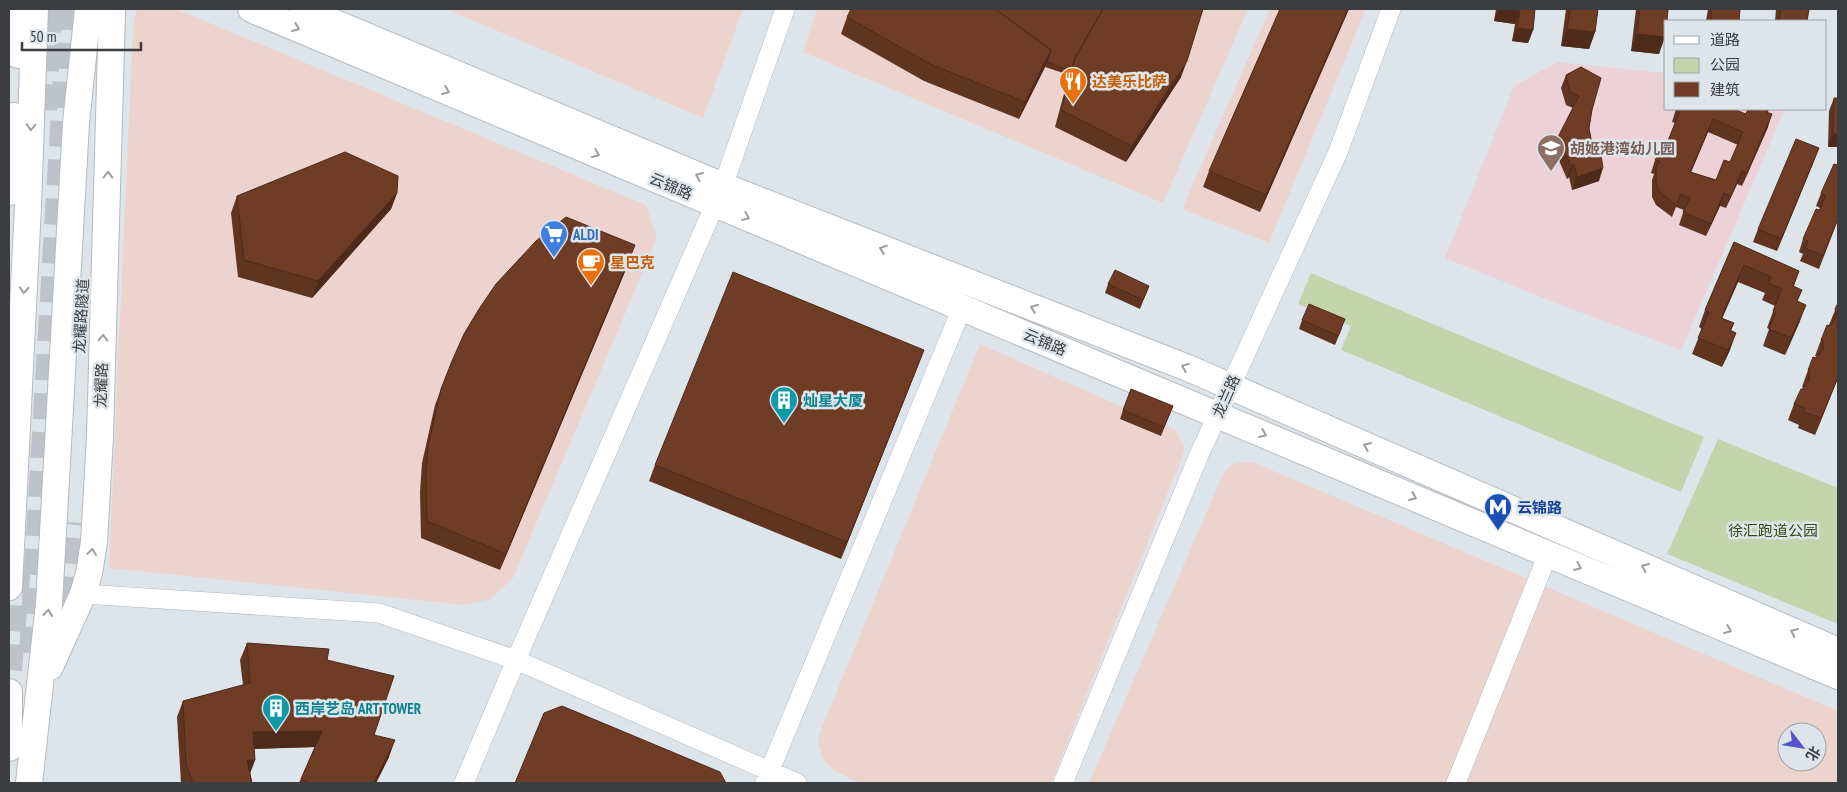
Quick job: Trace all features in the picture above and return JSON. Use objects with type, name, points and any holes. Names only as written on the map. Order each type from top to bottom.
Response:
[{"type":"main road","points":[[14,9],[18,55]]},
{"type":"main road","points":[[9,192],[18,55],[26,9]]},
{"type":"main road","points":[[9,587],[28,206],[35,9]]},
{"type":"main road","name":"云锦路","points":[[251,9],[720,195],[1230,386],[1838,651]]},
{"type":"main road","name":"云锦路","points":[[302,9],[720,195],[962,308],[1838,676]]},
{"type":"main road","name":"龙耀路隧道","points":[[70,522],[91,111],[100,10]]},
{"type":"main road","name":"龙耀路","points":[[20,748],[43,694],[52,661],[83,594],[89,574],[94,542],[100,436],[100,10]]},
{"type":"main road","name":"龙耀路","points":[[20,748],[49,604],[76,123],[100,10]]},
{"type":"main road","name":"龙耀路","points":[[9,680],[9,693],[29,783]]},
{"type":"street","points":[[464,783],[720,195],[785,9]]},
{"type":"street","name":"龙兰路","points":[[1062,783],[1199,456],[1338,152],[1390,9]]},
{"type":"street","points":[[767,777],[962,308]]},
{"type":"street","points":[[1456,783],[1548,554]]},
{"type":"street","points":[[83,594],[379,613],[516,660],[767,777],[797,783]]},
{"type":"shaded area","points":[[137,9],[176,9],[646,205],[657,238],[513,578],[491,599],[464,605],[109,568],[133,27]]},
{"type":"shaded area","points":[[446,9],[743,9],[703,118]]},
{"type":"shaded area","points":[[817,9],[1248,9],[1163,203],[803,52]]},
{"type":"shaded area","points":[[1270,9],[1365,9],[1269,243],[1182,209]]},
{"type":"shaded area","points":[[1557,62],[1664,73],[1664,110],[1785,110],[1681,350],[1566,307],[1445,258],[1514,86]]},
{"type":"shaded area","points":[[980,344],[1175,430],[1184,445],[1184,452],[1051,783],[860,783],[835,771],[824,761],[818,743],[820,732]]},
{"type":"shaded area","points":[[1242,462],[1255,463],[1838,711],[1838,783],[1089,783],[1226,470],[1233,464]]},
{"type":"green space","points":[[1311,273],[1704,437],[1681,492],[1341,350],[1351,326],[1298,304]]},
{"type":"green space","name":"徐汇跑道公园","points":[[1718,439],[1838,488],[1838,624],[1667,554]]},
{"type":"building","points":[[851,9],[995,9],[1051,50],[1025,102],[930,64],[847,17]]},
{"type":"building","points":[[995,9],[1103,9],[1075,58],[1071,71],[1047,62],[1051,50]]},
{"type":"building","points":[[1103,9],[1203,9],[1187,61],[1132,146],[1061,110],[1075,58]]},
{"type":"building","points":[[1280,9],[1348,9],[1266,195],[1209,171]]},
{"type":"building","points":[[1499,9],[1535,9],[1533,30],[1517,28],[1520,11]]},
{"type":"building","points":[[1570,9],[1598,9],[1595,32],[1567,29]]},
{"type":"building","points":[[1640,9],[1668,9],[1667,20],[1664,20],[1664,37],[1637,34]]},
{"type":"building","points":[[1712,9],[1740,9],[1739,20],[1711,20]]},
{"type":"building","points":[[1781,9],[1809,9],[1807,20],[1779,20]]},
{"type":"building","points":[[1581,67],[1601,78],[1589,128],[1592,144],[1599,142],[1603,168],[1577,177],[1574,164],[1571,166],[1558,137],[1579,96],[1570,92],[1566,75]]},
{"type":"building","points":[[1834,98],[1838,98],[1838,134],[1833,134]]},
{"type":"building","points":[[1678,110],[1736,110],[1746,114],[1748,110],[1767,110],[1766,112],[1772,114],[1747,173],[1742,171],[1731,196],[1724,193],[1711,224],[1683,212],[1690,198],[1681,194],[1676,205],[1660,192],[1656,184],[1656,167],[1660,162],[1655,160],[1660,152],[1663,153],[1680,111]],"holes":[[[1713,119],[1743,132],[1730,162],[1724,160],[1716,180],[1690,172]]]},
{"type":"building","points":[[1796,139],[1819,148],[1781,239],[1758,229]]},
{"type":"building","points":[[345,152],[398,176],[397,193],[318,281],[244,260],[237,196]]},
{"type":"building","points":[[1838,161],[1838,218],[1823,256],[1805,248],[1808,241],[1803,239],[1816,209],[1820,210],[1825,196],[1821,193],[1834,164],[1837,165]]},
{"type":"building","points":[[566,217],[635,245],[506,554],[427,521],[426,476],[428,446],[441,389],[464,334],[479,309],[496,284],[536,241]]},
{"type":"building","points":[[1734,242],[1799,271],[1793,286],[1802,290],[1797,301],[1806,305],[1791,338],[1769,329],[1776,313],[1773,311],[1782,289],[1768,283],[1771,277],[1744,265],[1721,318],[1734,323],[1730,330],[1736,333],[1728,350],[1698,338],[1709,312],[1705,310]]},
{"type":"building","points":[[1115,270],[1149,286],[1143,300],[1108,284]]},
{"type":"building","name":"灿星大厦","points":[[733,272],[924,350],[847,542],[655,465]]},
{"type":"building","points":[[1838,303],[1838,377],[1821,418],[1804,412],[1805,408],[1794,404],[1801,389],[1809,380],[1810,371],[1808,370],[1813,357],[1816,358],[1823,350],[1823,340],[1821,340],[1827,325],[1830,326],[1837,316],[1835,309]]},
{"type":"building","points":[[1309,304],[1345,319],[1338,336],[1302,320]]},
{"type":"building","points":[[1131,389],[1173,406],[1164,427],[1123,410]]},
{"type":"building","name":"西岸艺岛 ART TOWER","points":[[247,643],[329,649],[327,660],[394,676],[374,735],[395,740],[374,783],[307,783],[301,779],[322,731],[253,732],[255,760],[247,760],[252,783],[193,783],[186,764],[183,701],[250,683]]},
{"type":"building","points":[[562,706],[720,772],[726,783],[515,783],[544,713]]},
{"type":"tunnel","points":[[44,110],[49,9]]},
{"type":"tunnel","points":[[32,653],[70,9]]},
{"type":"tunnel","points":[[59,641],[70,522]]},
{"type":"tunnel","points":[[9,670],[18,564]]},
{"type":"place","name":"达美乐比萨","points":[[1073,105]]},
{"type":"place","name":"胡姬港湾幼儿园","points":[[1551,172]]},
{"type":"place","name":"ALDI","points":[[554,258]]},
{"type":"place","name":"星巴克","points":[[591,286]]},
{"type":"place","name":"灿星大厦","points":[[784,424]]},
{"type":"place","name":"云锦路","points":[[1498,531]]},
{"type":"place","name":"西岸艺岛 ART TOWER","points":[[276,732]]}]
